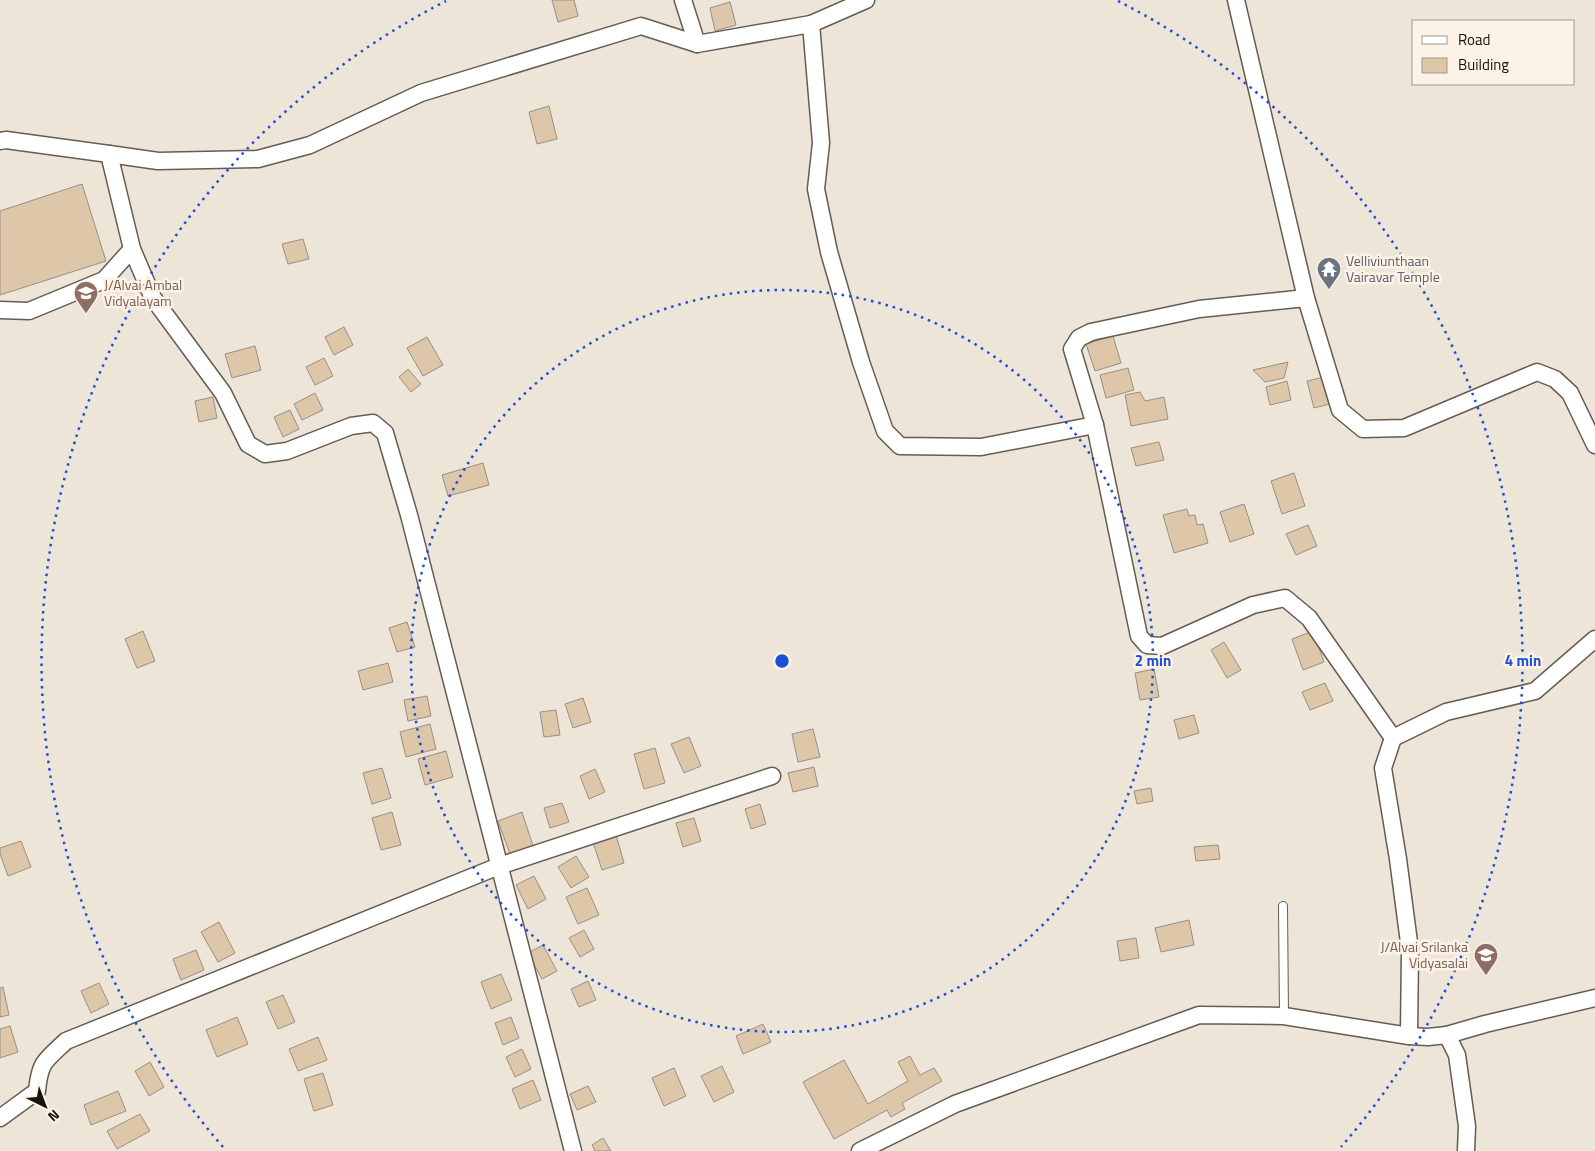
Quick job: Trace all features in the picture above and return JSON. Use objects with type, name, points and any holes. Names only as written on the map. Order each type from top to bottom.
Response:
[{"type":"street","points":[[683,0],[697,44]]},
{"type":"street","points":[[0,141],[6,140],[158,161],[258,159],[310,145],[421,93],[641,26],[697,44],[811,24],[866,0]]},
{"type":"street","points":[[1236,0],[1306,298],[1340,410],[1363,429],[1404,428],[1472,401],[1537,372],[1555,379],[1570,393],[1595,445]]},
{"type":"street","points":[[811,24],[821,143],[816,189],[831,261],[861,362],[885,431],[900,446],[981,447],[1095,425]]},
{"type":"street","points":[[109,154],[132,250],[152,298],[223,393],[248,444],[265,454],[287,451],[351,426],[373,423],[385,433],[409,515],[573,1151]]},
{"type":"street","points":[[0,310],[29,311],[104,280],[132,250]]},
{"type":"street","points":[[1306,298],[1199,308],[1091,332],[1079,338],[1072,349],[1095,425],[1139,636],[1147,645],[1162,646],[1253,605],[1285,598],[1309,618],[1392,738]]},
{"type":"street","points":[[1409,1036],[1408,990],[1410,950],[1383,768],[1392,738],[1446,712],[1534,691],[1595,639]]},
{"type":"street","points":[[0,1118],[37,1091],[43,1062],[66,1041],[499,866],[772,776]]},
{"type":"street","points":[[860,1151],[955,1104],[1199,1015],[1284,1016],[1409,1036],[1428,1037],[1447,1035],[1595,998]]},
{"type":"street","points":[[1447,1035],[1457,1055],[1467,1126],[1466,1151]]},
{"type":"lane","points":[[1283,906],[1284,1016]]},
{"type":"building","points":[[552,0],[574,0],[578,16],[558,22]]},
{"type":"building","points":[[730,2],[736,25],[715,31],[710,8]]},
{"type":"building","points":[[549,106],[557,139],[537,144],[529,112]]},
{"type":"building","points":[[82,184],[106,261],[0,295],[0,211]]},
{"type":"building","points":[[303,239],[309,259],[288,264],[282,244]]},
{"type":"building","points":[[344,327],[353,345],[334,355],[325,337]]},
{"type":"building","points":[[1113,336],[1121,363],[1095,371],[1086,344]]},
{"type":"building","points":[[427,337],[443,365],[423,376],[407,348]]},
{"type":"building","points":[[255,346],[261,370],[232,378],[225,354]]},
{"type":"building","points":[[324,358],[333,376],[315,385],[306,367]]},
{"type":"building","points":[[1288,362],[1284,378],[1265,382],[1253,370]]},
{"type":"building","points":[[1128,368],[1134,390],[1106,398],[1100,375]]},
{"type":"building","points":[[408,369],[421,384],[411,392],[399,377]]},
{"type":"building","points":[[1324,377],[1330,404],[1314,408],[1307,381]]},
{"type":"building","points":[[1287,381],[1291,400],[1270,405],[1266,387]]},
{"type":"building","points":[[1140,392],[1145,401],[1164,397],[1168,419],[1131,426],[1125,395]]},
{"type":"building","points":[[315,393],[323,410],[302,420],[294,404]]},
{"type":"building","points":[[213,397],[217,418],[199,422],[195,401]]},
{"type":"building","points":[[290,410],[299,429],[283,437],[274,417]]},
{"type":"building","points":[[1159,442],[1164,460],[1136,466],[1131,448]]},
{"type":"building","points":[[483,463],[489,485],[448,496],[442,475]]},
{"type":"building","points":[[1294,473],[1305,506],[1282,514],[1271,481]]},
{"type":"building","points":[[1244,504],[1254,534],[1230,542],[1220,512]]},
{"type":"building","points":[[1187,509],[1189,516],[1195,515],[1197,525],[1203,524],[1208,543],[1174,553],[1163,515]]},
{"type":"building","points":[[1308,525],[1317,546],[1296,555],[1286,534]]},
{"type":"building","points":[[407,622],[415,647],[397,652],[389,628]]},
{"type":"building","points":[[143,631],[155,661],[137,668],[125,639]]},
{"type":"building","points":[[1313,631],[1324,662],[1303,670],[1292,639]]},
{"type":"building","points":[[1224,642],[1241,670],[1227,678],[1211,650]]},
{"type":"building","points":[[388,663],[393,682],[363,690],[358,671]]},
{"type":"building","points":[[1154,669],[1159,697],[1140,700],[1135,673]]},
{"type":"building","points":[[1325,683],[1333,701],[1310,710],[1302,692]]},
{"type":"building","points":[[427,696],[431,716],[408,721],[404,700]]},
{"type":"building","points":[[583,698],[591,722],[573,728],[565,704]]},
{"type":"building","points":[[556,710],[560,735],[544,737],[540,712]]},
{"type":"building","points":[[1194,715],[1199,733],[1179,739],[1174,720]]},
{"type":"building","points":[[430,724],[436,749],[406,757],[400,732]]},
{"type":"building","points":[[813,729],[820,757],[798,762],[792,734]]},
{"type":"building","points":[[689,737],[701,766],[684,773],[671,744]]},
{"type":"building","points":[[655,748],[665,783],[644,789],[634,754]]},
{"type":"building","points":[[446,751],[453,777],[425,785],[418,759]]},
{"type":"building","points":[[814,767],[818,786],[793,792],[788,773]]},
{"type":"building","points":[[382,768],[391,798],[372,804],[363,773]]},
{"type":"building","points":[[595,769],[605,792],[589,799],[580,776]]},
{"type":"building","points":[[1151,788],[1153,801],[1137,804],[1134,791]]},
{"type":"building","points":[[562,803],[569,822],[550,828],[544,808]]},
{"type":"building","points":[[760,804],[766,824],[751,829],[745,809]]},
{"type":"building","points":[[392,812],[401,845],[381,850],[372,818]]},
{"type":"building","points":[[522,812],[533,846],[510,854],[498,821]]},
{"type":"building","points":[[694,818],[701,841],[683,847],[676,823]]},
{"type":"building","points":[[616,835],[624,863],[602,870],[593,842]]},
{"type":"building","points":[[21,841],[31,867],[8,876],[0,854],[0,848]]},
{"type":"building","points":[[1218,845],[1220,859],[1196,861],[1194,847]]},
{"type":"building","points":[[576,856],[589,877],[571,888],[558,867]]},
{"type":"building","points":[[534,876],[546,899],[528,909],[516,885]]},
{"type":"building","points":[[587,888],[599,915],[578,924],[566,897]]},
{"type":"building","points":[[1189,920],[1194,945],[1161,952],[1155,928]]},
{"type":"building","points":[[219,922],[235,953],[218,962],[201,932]]},
{"type":"building","points":[[584,930],[594,949],[580,957],[569,938]]},
{"type":"building","points":[[1136,938],[1139,958],[1120,961],[1117,941]]},
{"type":"building","points":[[543,945],[557,971],[542,979],[528,953]]},
{"type":"building","points":[[196,950],[204,970],[181,980],[173,959]]},
{"type":"building","points":[[501,974],[512,1000],[491,1009],[481,982]]},
{"type":"building","points":[[588,981],[596,1000],[579,1007],[571,989]]},
{"type":"building","points":[[99,983],[109,1004],[91,1013],[81,991]]},
{"type":"building","points":[[3,987],[9,1015],[0,1017],[0,988]]},
{"type":"building","points":[[283,995],[295,1022],[278,1029],[266,1002]]},
{"type":"building","points":[[237,1017],[248,1044],[217,1057],[206,1030]]},
{"type":"building","points":[[511,1017],[519,1038],[503,1045],[495,1023]]},
{"type":"building","points":[[763,1024],[771,1042],[743,1054],[736,1036]]},
{"type":"building","points":[[10,1026],[18,1052],[0,1058],[0,1029]]},
{"type":"building","points":[[318,1037],[327,1060],[298,1071],[289,1049]]},
{"type":"building","points":[[522,1049],[531,1069],[515,1077],[506,1057]]},
{"type":"building","points":[[910,1056],[920,1075],[934,1068],[942,1081],[902,1103],[905,1109],[891,1117],[887,1110],[834,1139],[803,1082],[844,1060],[868,1104],[908,1081],[898,1062]]},
{"type":"building","points":[[150,1062],[164,1087],[149,1096],[135,1071]]},
{"type":"building","points":[[722,1066],[734,1092],[714,1102],[701,1076]]},
{"type":"building","points":[[674,1068],[686,1096],[664,1106],[652,1078]]},
{"type":"building","points":[[323,1073],[333,1105],[314,1111],[304,1079]]},
{"type":"building","points":[[533,1080],[541,1100],[520,1109],[512,1089]]},
{"type":"building","points":[[588,1086],[596,1102],[577,1110],[570,1094]]},
{"type":"building","points":[[118,1091],[126,1111],[91,1125],[84,1105]]},
{"type":"building","points":[[140,1114],[150,1131],[117,1149],[107,1131]]},
{"type":"building","points":[[603,1138],[611,1151],[595,1151],[592,1145]]},
{"type":"place","name":"Velliviunthaan Vairavar Temple","points":[[1329,290]]},
{"type":"place","name":"J/Alvai Ambal Vidyalayam","points":[[86,314]]},
{"type":"place","name":"J/Alvai Srilanka Vidyasalai","points":[[1486,976]]}]
